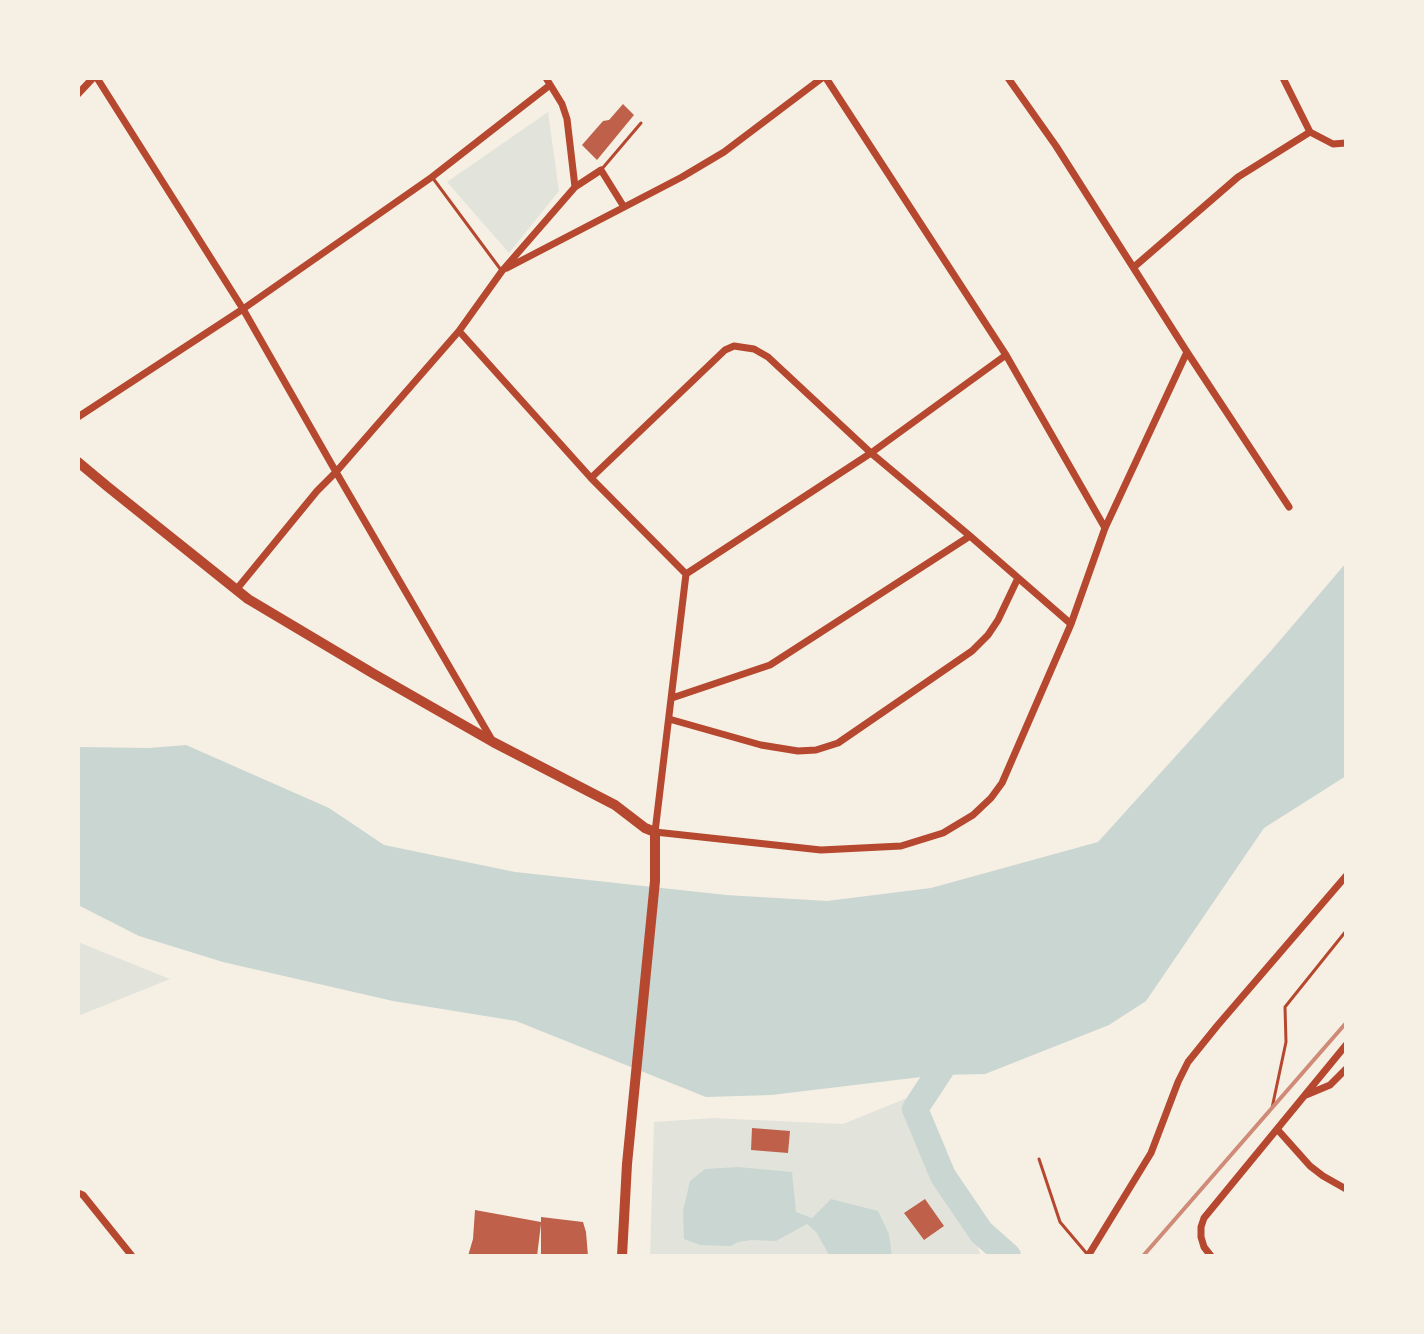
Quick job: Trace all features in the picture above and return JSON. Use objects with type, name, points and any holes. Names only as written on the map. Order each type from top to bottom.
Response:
[{"type":"main road","points":[[78,462],[236,590],[493,742],[606,799],[655,832],[655,881],[626,1182],[622,1256]]},
{"type":"street","points":[[78,94],[95,78],[243,309],[493,742]]},
{"type":"street","points":[[502,271],[724,152],[824,78],[1006,355],[1105,528]]},
{"type":"street","points":[[1008,78],[1056,146],[1289,507]]},
{"type":"street","points":[[1283,78],[1310,132],[1333,144],[1346,143]]},
{"type":"street","points":[[78,417],[243,309],[432,177],[548,82],[562,104],[567,119],[575,187]]},
{"type":"street","points":[[1134,267],[1238,177],[1310,132]]},
{"type":"street","points":[[236,590],[317,491],[459,331],[502,271],[575,187],[601,170],[624,207]]},
{"type":"street","points":[[459,331],[591,478],[686,574]]},
{"type":"street","points":[[591,478],[725,350],[734,346],[746,347],[768,357],[871,453],[1071,624]]},
{"type":"street","points":[[686,574],[655,832],[821,850],[901,846],[943,833],[973,815],[1002,783],[1071,624],[1105,528],[1187,352]]},
{"type":"street","points":[[686,574],[871,453],[1006,355]]},
{"type":"street","points":[[672,698],[770,665],[970,536]]},
{"type":"street","points":[[669,719],[761,745],[798,751],[816,750],[838,743],[972,651],[998,620],[1018,578]]},
{"type":"street","points":[[1088,1256],[1151,1153],[1188,1062],[1346,876]]},
{"type":"street","points":[[1211,1256],[1201,1237],[1204,1218],[1346,1045]]},
{"type":"street","points":[[1304,1096],[1330,1085],[1346,1069]]},
{"type":"street","points":[[1277,1129],[1310,1166],[1346,1189]]},
{"type":"street","points":[[78,1193],[83,1195],[132,1256]]},
{"type":"lane","points":[[601,170],[641,123]]},
{"type":"lane","points":[[432,177],[502,271]]},
{"type":"lane","points":[[1039,1159],[1060,1222],[1088,1256]]},
{"type":"path","points":[[1272,1108],[1286,1042],[1285,1007],[1346,931]]},
{"type":"shaded area","points":[[548,112],[559,191],[509,253],[447,182]]},
{"type":"shaded area","points":[[1346,563],[1346,776],[1264,828],[1146,1001],[1109,1025],[985,1074],[938,1075],[771,1095],[706,1097],[516,1021],[393,1001],[223,962],[139,936],[78,905],[78,747],[186,745],[329,808],[384,845],[515,872],[726,895],[827,901],[931,888],[1098,842]]},
{"type":"shaded area","points":[[78,942],[170,979],[78,1016]]},
{"type":"shaded area","points":[[907,1098],[932,1150],[956,1184],[981,1256],[650,1256],[654,1122],[713,1118],[843,1124]]},
{"type":"shaded area","points":[[738,1167],[792,1172],[796,1212],[812,1218],[831,1199],[878,1211],[889,1234],[892,1256],[830,1256],[816,1232],[807,1224],[776,1241],[751,1240],[731,1246],[700,1245],[684,1239],[683,1211],[690,1181],[705,1169]]},
{"type":"building","points":[[623,104],[634,115],[597,160],[582,145]]},
{"type":"building","points":[[752,1128],[790,1131],[788,1153],[751,1150]]},
{"type":"building","points":[[925,1199],[944,1226],[924,1240],[904,1213]]},
{"type":"building","points":[[475,1210],[541,1222],[541,1217],[583,1222],[588,1256],[541,1256],[541,1224],[537,1256],[468,1256]]},
{"type":"waterway","points":[[957,1045],[915,1109],[943,1176],[981,1232],[1008,1256]]},
{"type":"railway","points":[[1143,1256],[1346,1023]]}]
